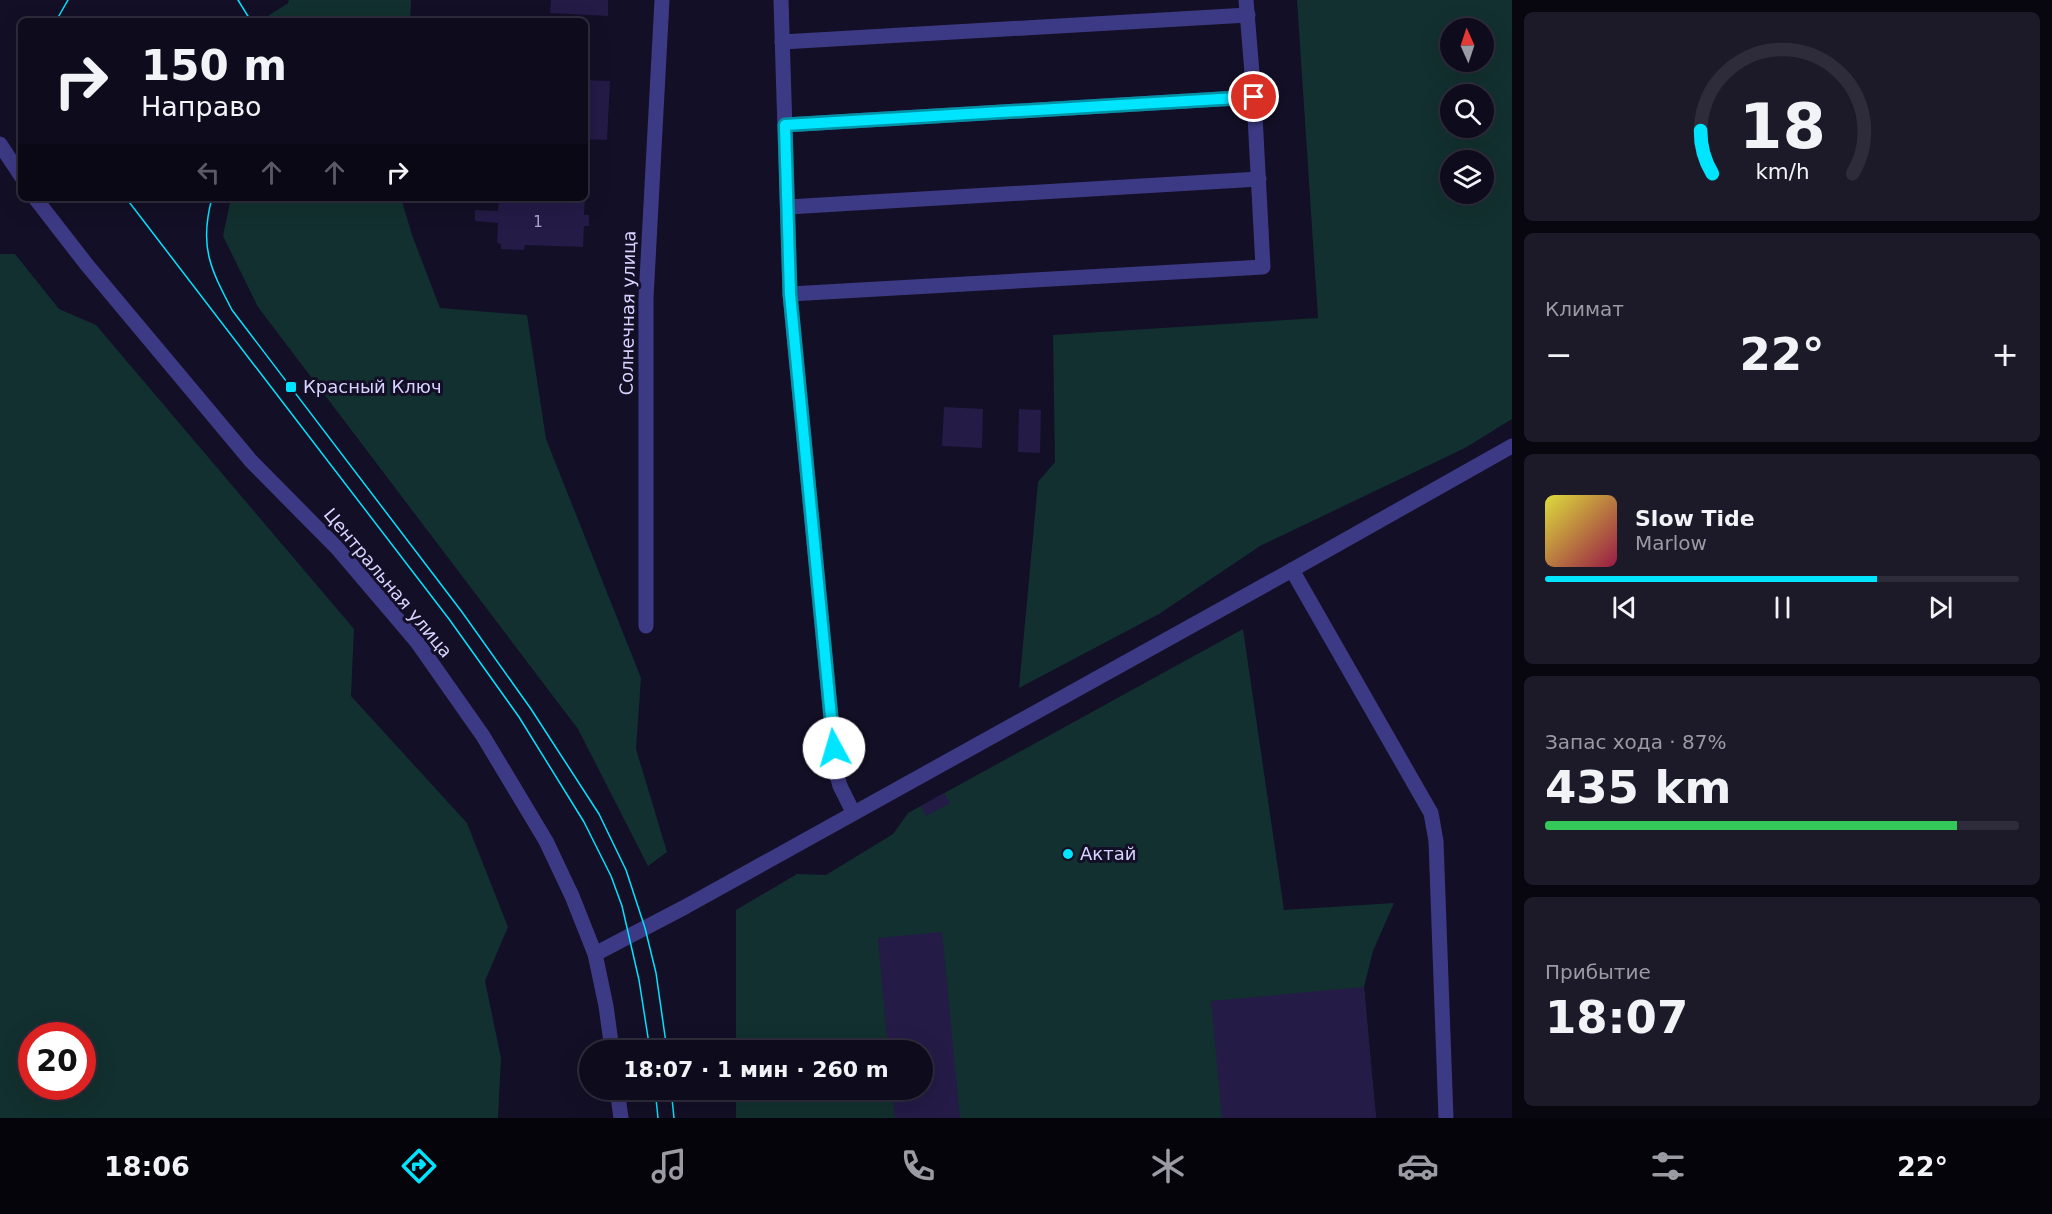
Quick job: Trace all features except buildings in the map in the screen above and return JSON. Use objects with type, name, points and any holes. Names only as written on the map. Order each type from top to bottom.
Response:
[{"type":"street","name":"Солнечная улица","points":[[646,627],[646,298],[662,0]]},
{"type":"street","points":[[781,0],[790,294],[836,771],[840,786],[853,812]]},
{"type":"street","points":[[782,42],[1247,8],[1263,267],[790,294]]},
{"type":"street","points":[[785,125],[1254,97]]},
{"type":"street","points":[[0,144],[18,171]]},
{"type":"street","points":[[788,207],[1259,179]]},
{"type":"street","name":"Центральная улица","points":[[37,201],[92,272],[250,461],[337,548],[417,642],[483,736],[546,841],[572,896],[595,954],[611,1040]]},
{"type":"street","points":[[595,954],[685,907],[1512,446]]},
{"type":"street","points":[[1292,570],[1431,813],[1436,841],[1446,1118]]},
{"type":"street","points":[[619,1100],[621,1118]]},
{"type":"green space","points":[[289,0],[411,0],[410,18],[268,18]]},
{"type":"green space","points":[[1297,0],[1512,0],[1512,419],[1465,448],[1260,546],[1159,614],[1019,688],[1038,482],[1055,462],[1053,335],[1318,318]]},
{"type":"green space","points":[[230,201],[402,201],[412,235],[440,308],[527,315],[546,439],[641,678],[636,749],[667,852],[648,866],[578,729],[258,307],[223,236]]},
{"type":"green space","points":[[0,254],[15,254],[59,309],[96,325],[354,629],[351,696],[467,823],[508,927],[485,981],[501,1058],[498,1118],[0,1118]]},
{"type":"green space","name":"Актай","points":[[1243,629],[1284,910],[1394,903],[1373,951],[1364,987],[1376,1118],[736,1118],[736,1100],[933,1100],[933,1040],[736,1040],[736,910],[797,874],[826,875],[893,834],[908,813]]},
{"type":"tram line","points":[[58,18],[68,0]]},
{"type":"tram line","points":[[238,0],[249,18]]},
{"type":"tram line","points":[[128,201],[449,619],[519,717],[584,822],[611,876],[622,906],[639,980],[648,1040]]},
{"type":"tram line","points":[[211,201],[207,230],[209,256],[218,282],[232,310],[462,612],[531,709],[599,814],[626,870],[645,928],[656,973],[666,1040]]},
{"type":"tram line","points":[[656,1100],[658,1118]]},
{"type":"tram line","points":[[672,1100],[674,1118]]},
{"type":"place","name":"Красный Ключ","points":[[291,387]]},
{"type":"place","name":"Актай","points":[[1068,854]]},
{"type":"route","points":[[834,748],[790,294],[785,125],[1254,97]]}]
